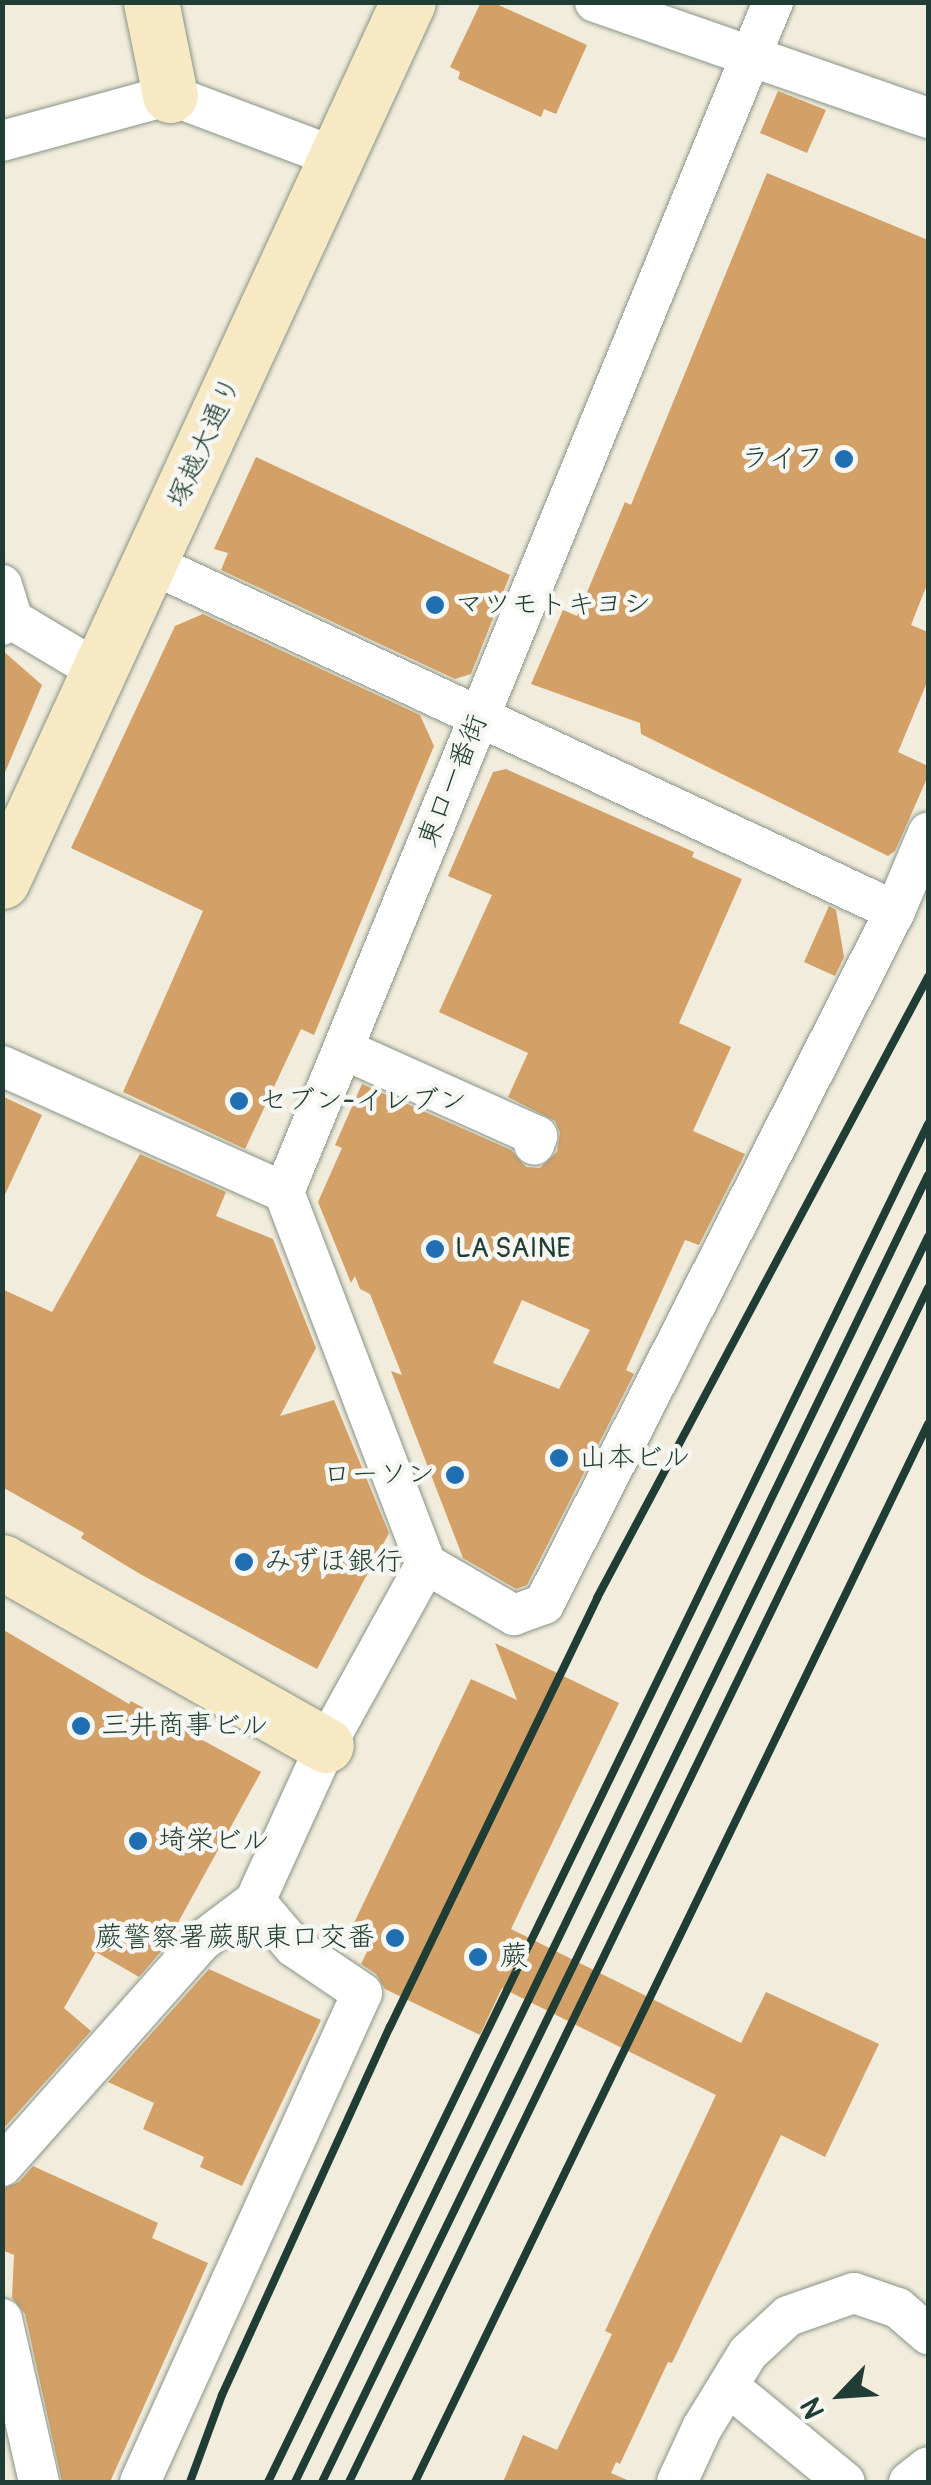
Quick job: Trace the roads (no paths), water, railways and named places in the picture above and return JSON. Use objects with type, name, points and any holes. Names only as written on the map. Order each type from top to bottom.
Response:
[{"type":"street","points":[[150,2],[170,95]]},
{"type":"street","name":"塚越大通り","points":[[2,881],[408,2]]},
{"type":"street","points":[[595,2],[928,118]]},
{"type":"street","name":"東口一番街","points":[[284,1192],[773,2]]},
{"type":"street","points":[[2,142],[170,95],[335,157]]},
{"type":"street","points":[[150,564],[896,911]]},
{"type":"street","points":[[6,610],[100,672]]},
{"type":"street","points":[[2,1066],[284,1192],[426,1564],[514,1614],[544,1604],[896,911],[928,833]]},
{"type":"street","points":[[343,1050],[537,1136],[534,1144]]},
{"type":"street","points":[[2,1562],[326,1745]]},
{"type":"street","points":[[2,2166],[202,1941],[255,1901],[326,1745],[426,1564]]},
{"type":"street","points":[[140,2482],[362,1993],[294,1947],[255,1901]]},
{"type":"street","points":[[677,2482],[748,2353],[773,2327],[811,2305],[854,2294],[878,2298],[898,2308],[928,2334]]},
{"type":"street","points":[[2,2319],[39,2482]]},
{"type":"street","points":[[728,2386],[845,2482]]},
{"type":"street","points":[[909,2482],[928,2467]]},
{"type":"railway","points":[[190,2482],[222,2395],[390,2027],[597,1598],[928,977]]},
{"type":"railway","points":[[268,2482],[928,1124]]},
{"type":"railway","points":[[295,2482],[928,1175]]},
{"type":"railway","points":[[322,2482],[928,1237]]},
{"type":"railway","points":[[349,2482],[928,1288]]},
{"type":"railway","points":[[415,2482],[928,1424]]},
{"type":"place","name":"ライフ","points":[[844,459]]},
{"type":"place","name":"マツモトキヨシ","points":[[435,605]]},
{"type":"place","name":"セブン-イレブン","points":[[239,1101]]},
{"type":"place","name":"LA SAINE","points":[[435,1249]]},
{"type":"place","name":"山本ビル","points":[[559,1458]]},
{"type":"place","name":"ローソン","points":[[455,1475]]},
{"type":"place","name":"みずほ銀行","points":[[244,1562]]},
{"type":"place","name":"三井商事ビル","points":[[81,1726]]},
{"type":"place","name":"埼栄ビル","points":[[138,1841]]},
{"type":"place","name":"蕨警察署蕨駅東口交番","points":[[395,1938]]},
{"type":"place","name":"蕨","points":[[478,1957]]}]
